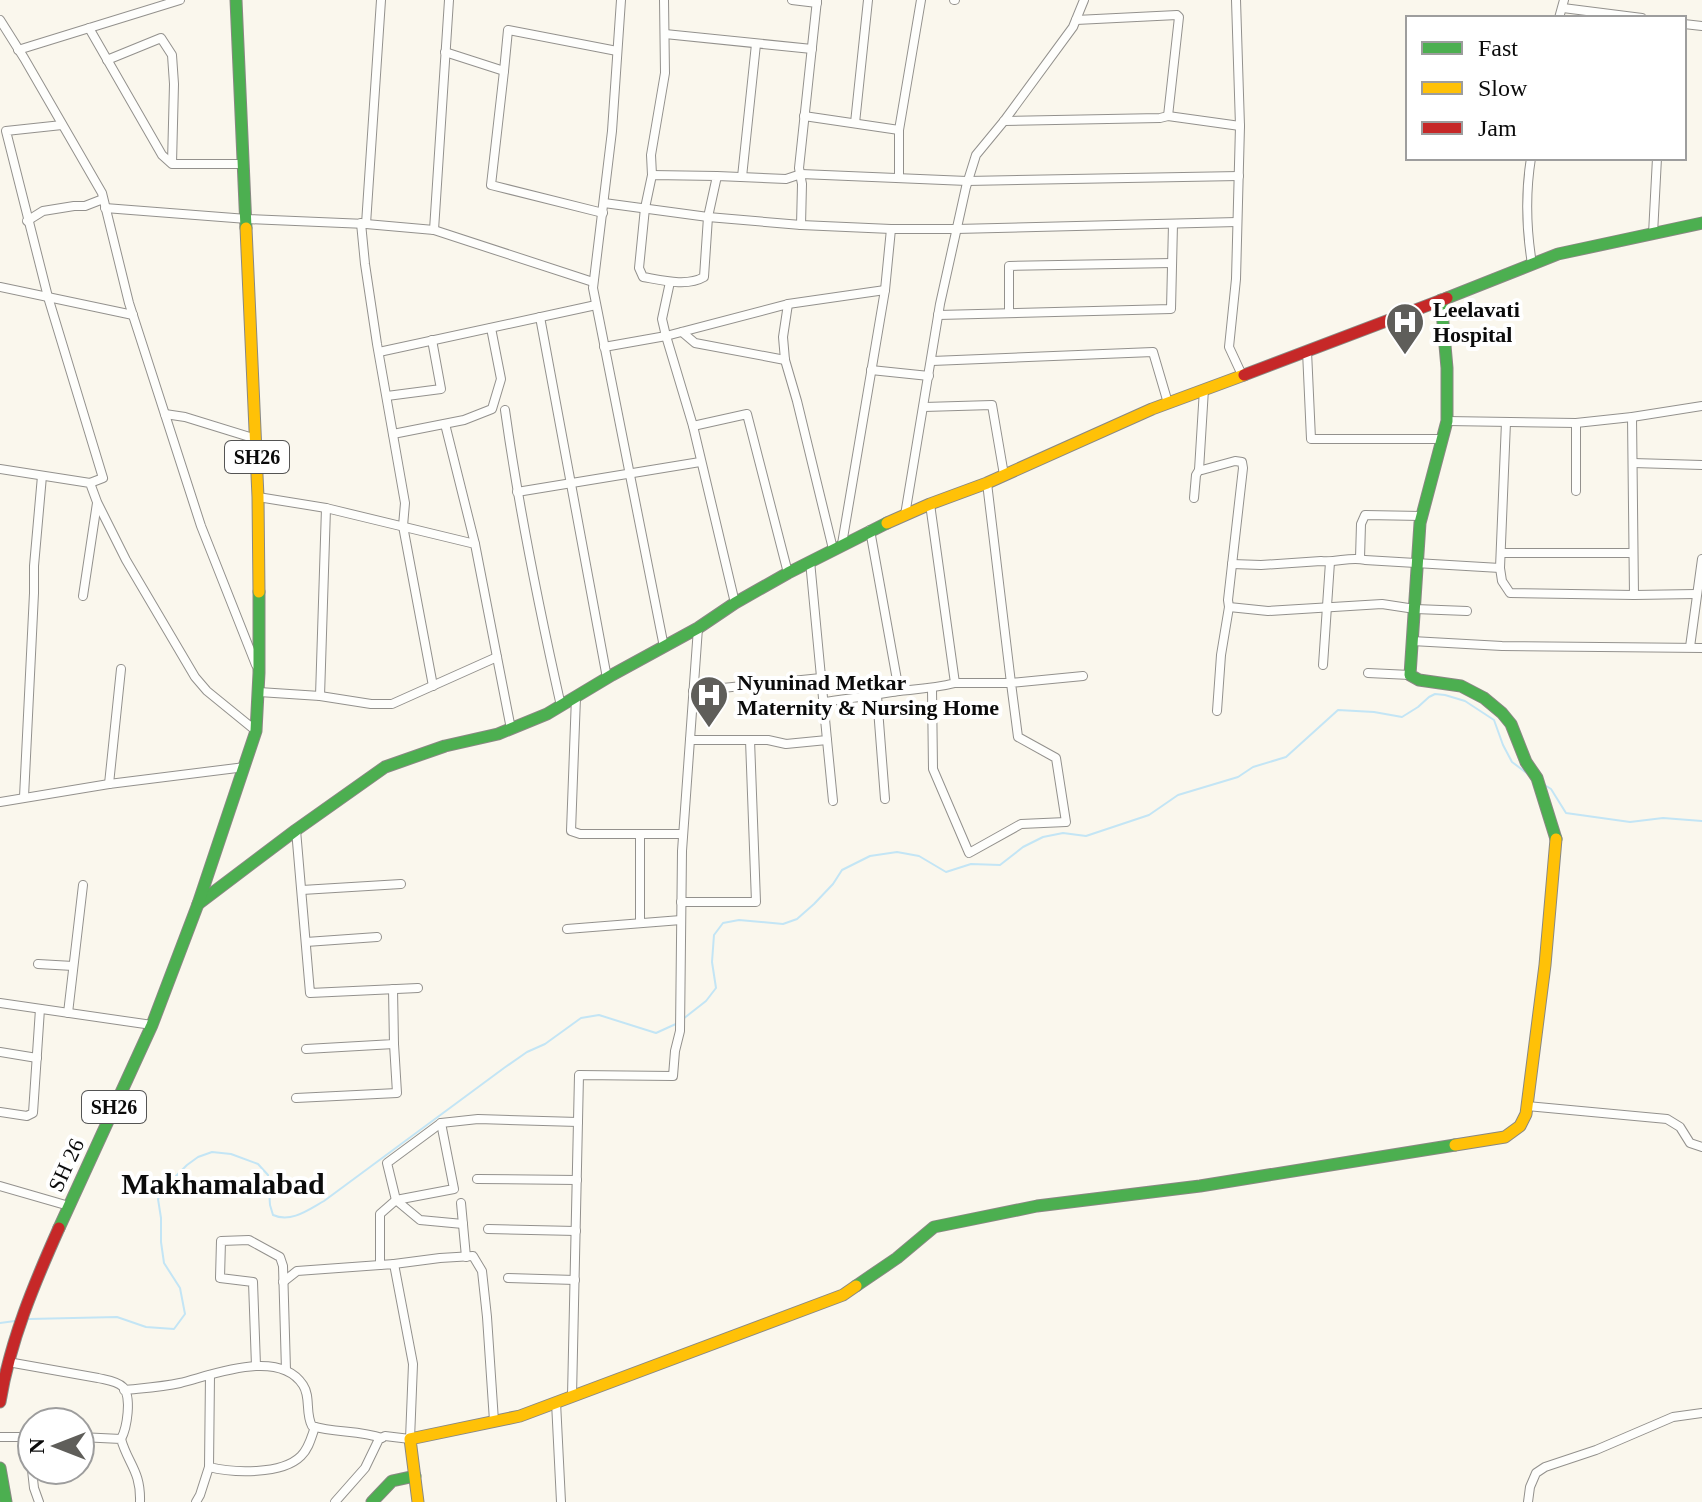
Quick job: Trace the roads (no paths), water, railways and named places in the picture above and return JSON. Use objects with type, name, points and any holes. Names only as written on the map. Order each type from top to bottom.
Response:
[{"type":"main road","name":"SH26","points":[[198,904],[256,731],[259,692],[258,497],[236,0]]},
{"type":"main road","points":[[198,904],[385,767],[445,746],[498,734],[547,714],[698,628],[735,603],[870,530],[987,483],[1168,403],[1558,254],[1702,223]]},
{"type":"main road","points":[[418,1502],[410,1439],[520,1416],[843,1295],[897,1258],[934,1227],[1037,1206],[1200,1186],[1505,1137],[1520,1126],[1526,1114],[1545,965],[1556,838],[1538,784],[1520,750],[1511,724],[1502,713],[1484,698],[1461,686],[1419,680],[1410,675],[1422,516],[1447,421],[1447,368],[1441,300]]},
{"type":"main road","name":"SH 26","points":[[0,1402],[2,1378],[33,1285],[152,1025],[198,904]]},
{"type":"main road","points":[[0,1468],[6,1502]]},
{"type":"main road","points":[[372,1502],[392,1481],[415,1476]]},
{"type":"street","points":[[18,50],[180,0]]},
{"type":"street","points":[[381,0],[364,224],[365,264],[405,503],[403,526],[433,686]]},
{"type":"street","points":[[434,230],[449,0]]},
{"type":"street","points":[[621,0],[604,203],[593,282],[664,647]]},
{"type":"street","points":[[664,0],[665,73],[645,208],[639,268],[643,277],[670,282],[699,281],[704,277],[708,217],[717,176]]},
{"type":"street","points":[[792,0],[817,2],[799,168],[801,225]]},
{"type":"street","points":[[855,123],[868,0]]},
{"type":"street","points":[[899,178],[899,130],[921,0]]},
{"type":"street","points":[[905,515],[938,315],[967,181],[976,155],[1073,27],[1084,0]]},
{"type":"street","points":[[1236,0],[1239,176],[1236,279],[1229,347],[1242,375]]},
{"type":"street","points":[[1564,4],[1619,16]]},
{"type":"street","points":[[1076,20],[1162,15],[1179,17],[1168,116]]},
{"type":"street","points":[[0,20],[102,193],[133,315],[201,526],[259,673]]},
{"type":"street","points":[[89,28],[162,155],[172,164],[243,164]]},
{"type":"street","points":[[603,213],[491,185],[508,30],[617,51]]},
{"type":"street","points":[[665,34],[812,49]]},
{"type":"street","points":[[107,60],[161,38],[167,47],[172,55],[174,84],[172,164]]},
{"type":"street","points":[[742,177],[756,44]]},
{"type":"street","points":[[445,52],[504,71]]},
{"type":"street","points":[[804,116],[899,130]]},
{"type":"street","points":[[1004,121],[1168,116],[1240,126]]},
{"type":"street","points":[[0,469],[90,483],[103,478],[48,297],[3,131],[62,125]]},
{"type":"street","points":[[1532,264],[1526,227],[1527,182],[1533,160]]},
{"type":"street","points":[[1653,234],[1657,160]]},
{"type":"street","points":[[652,175],[786,179],[801,174],[967,181],[1239,176]]},
{"type":"street","points":[[27,221],[43,211],[104,203],[247,219],[434,230],[593,282]]},
{"type":"street","points":[[604,203],[708,217],[891,229],[1237,222]]},
{"type":"street","points":[[938,315],[1171,309],[1173,224]]},
{"type":"street","points":[[837,547],[885,290],[891,229]]},
{"type":"street","points":[[1009,313],[1009,266],[1172,263]]},
{"type":"street","points":[[670,282],[662,319],[693,426],[735,603]]},
{"type":"street","points":[[0,287],[133,315]]},
{"type":"street","points":[[604,347],[666,336],[788,304],[885,290]]},
{"type":"street","points":[[788,304],[783,337],[785,360],[837,547]]},
{"type":"street","points":[[379,352],[596,305]]},
{"type":"street","points":[[540,317],[607,678]]},
{"type":"street","points":[[393,434],[464,420],[492,409],[501,379],[491,328]]},
{"type":"street","points":[[682,332],[695,343],[785,360]]},
{"type":"street","points":[[387,396],[441,389],[432,340]]},
{"type":"street","points":[[1307,351],[1311,439],[1442,439]]},
{"type":"street","points":[[932,361],[1153,352],[1168,403]]},
{"type":"street","points":[[871,370],[929,376]]},
{"type":"street","points":[[1194,498],[1199,470],[1204,389]]},
{"type":"street","points":[[924,407],[992,405],[1004,475]]},
{"type":"street","points":[[1447,421],[1576,423],[1702,406]]},
{"type":"street","points":[[505,410],[537,601],[561,706]]},
{"type":"street","points":[[165,414],[185,417],[256,439]]},
{"type":"street","points":[[693,426],[747,414],[788,573]]},
{"type":"street","points":[[1632,417],[1634,595]]},
{"type":"street","points":[[1506,422],[1500,568],[1502,581],[1510,593],[1696,594]]},
{"type":"street","points":[[1576,423],[1576,491]]},
{"type":"street","points":[[445,424],[475,544],[511,729]]},
{"type":"street","points":[[1199,470],[1235,461],[1242,462],[1243,468],[1217,711]]},
{"type":"street","points":[[517,492],[700,462]]},
{"type":"street","points":[[1633,463],[1702,465]]},
{"type":"street","points":[[24,797],[34,566],[42,476]]},
{"type":"street","points":[[90,483],[126,560],[195,677],[207,691],[256,731]]},
{"type":"street","points":[[932,689],[933,769],[969,853],[1021,824],[1066,822],[1056,758],[1018,737],[987,483]]},
{"type":"street","points":[[258,497],[326,508],[475,544]]},
{"type":"street","points":[[83,596],[97,502]]},
{"type":"street","points":[[930,504],[955,683]]},
{"type":"street","points":[[320,696],[326,508]]},
{"type":"street","points":[[1360,558],[1361,524],[1365,515],[1422,516]]},
{"type":"street","points":[[870,530],[899,691]]},
{"type":"street","points":[[1501,553],[1633,553]]},
{"type":"street","points":[[1232,564],[1330,562],[1360,558],[1500,568]]},
{"type":"street","points":[[1690,647],[1702,559]]},
{"type":"street","points":[[810,561],[833,801]]},
{"type":"street","points":[[1323,665],[1330,562]]},
{"type":"street","points":[[1229,607],[1268,611],[1382,604],[1467,611]]},
{"type":"street","points":[[572,1396],[579,1075],[673,1076],[680,1031],[683,834],[698,628]]},
{"type":"street","points":[[1412,642],[1702,648]]},
{"type":"street","points":[[259,692],[392,704],[497,657]]},
{"type":"street","points":[[109,784],[121,669]]},
{"type":"street","points":[[1368,673],[1410,675]]},
{"type":"street","points":[[823,702],[932,689],[955,683],[1011,683],[1083,676]]},
{"type":"street","points":[[693,691],[821,678]]},
{"type":"street","points":[[877,696],[885,799]]},
{"type":"street","points":[[576,697],[571,831],[580,834],[683,834]]},
{"type":"street","points":[[690,740],[768,740],[786,744],[827,740]]},
{"type":"street","points":[[681,902],[756,902],[750,740]]},
{"type":"street","points":[[0,802],[109,784],[245,767]]},
{"type":"street","points":[[296,830],[310,993],[418,988]]},
{"type":"street","points":[[640,834],[640,923]]},
{"type":"street","points":[[302,890],[401,884]]},
{"type":"street","points":[[68,1013],[83,885]]},
{"type":"street","points":[[567,929],[681,920]]},
{"type":"street","points":[[306,942],[377,937]]},
{"type":"street","points":[[38,964],[73,966]]},
{"type":"street","points":[[296,1098],[397,1093],[393,989]]},
{"type":"street","points":[[0,1003],[152,1025]]},
{"type":"street","points":[[0,1112],[27,1116],[33,1113],[40,1009]]},
{"type":"street","points":[[306,1049],[394,1044]]},
{"type":"street","points":[[0,1052],[37,1058]]},
{"type":"street","points":[[1527,1106],[1667,1119],[1680,1127],[1690,1143],[1702,1147]]},
{"type":"street","points":[[463,1224],[420,1220],[396,1200],[387,1163],[441,1123],[478,1119],[578,1122]]},
{"type":"street","points":[[380,1265],[380,1214],[396,1200],[454,1189],[441,1123]]},
{"type":"street","points":[[477,1179],[577,1180]]},
{"type":"street","points":[[0,1186],[69,1206]]},
{"type":"street","points":[[461,1203],[466,1257]]},
{"type":"street","points":[[488,1229],[576,1231]]},
{"type":"street","points":[[256,1366],[253,1282],[220,1278],[221,1241],[249,1240],[280,1257],[283,1266],[286,1370]]},
{"type":"street","points":[[283,1282],[297,1271],[473,1256],[482,1271],[494,1421]]},
{"type":"street","points":[[335,1502],[365,1468],[379,1439],[385,1436],[410,1439],[413,1364],[394,1264]]},
{"type":"street","points":[[508,1278],[575,1280]]},
{"type":"street","points":[[8,1362],[98,1378],[122,1386],[127,1394],[127,1421],[121,1439]]},
{"type":"street","points":[[124,1390],[176,1384],[231,1369],[263,1366],[286,1370],[306,1388],[308,1419],[312,1426],[382,1438]]},
{"type":"street","points":[[196,1502],[209,1467],[210,1375]]},
{"type":"street","points":[[556,1402],[561,1502]]},
{"type":"street","points":[[1528,1502],[1536,1473],[1545,1467],[1596,1450],[1673,1417],[1702,1413]]},
{"type":"street","points":[[209,1467],[226,1471],[255,1471],[291,1463],[308,1447],[315,1427]]},
{"type":"street","points":[[96,1438],[121,1439]]},
{"type":"street","points":[[121,1439],[136,1472],[140,1502]]},
{"type":"waterway","points":[[683,1019],[706,1001],[716,988],[712,962],[714,935],[723,923],[739,920],[783,924],[797,919],[833,884],[842,870],[870,856],[897,852],[919,856],[946,872],[971,864],[1000,865],[1023,847],[1043,837],[1063,833],[1086,836],[1149,815],[1178,795],[1238,777],[1253,767],[1286,757],[1338,710],[1402,717],[1435,694],[1465,701],[1494,720],[1512,762],[1528,774]]},
{"type":"waterway","points":[[1543,784],[1551,789],[1566,813],[1630,822],[1663,818],[1702,821]]},
{"type":"waterway","points":[[29,1319],[117,1317],[146,1327],[174,1329],[185,1314],[180,1288],[164,1263],[158,1199],[163,1189],[198,1157],[212,1152],[231,1154],[258,1164],[268,1175],[273,1215],[293,1216],[324,1201],[504,1068],[581,1018],[599,1015],[656,1033],[678,1023]]},
{"type":"waterway","points":[[0,1323],[15,1321]]},
{"type":"place","name":"Leelavati Hospital","points":[[1405,356]]},
{"type":"place","name":"Nyuninad Metkar Maternity & Nursing Home","points":[[709,729]]},
{"type":"district","name":"Makhamalabad","points":[[223,1183]]}]
